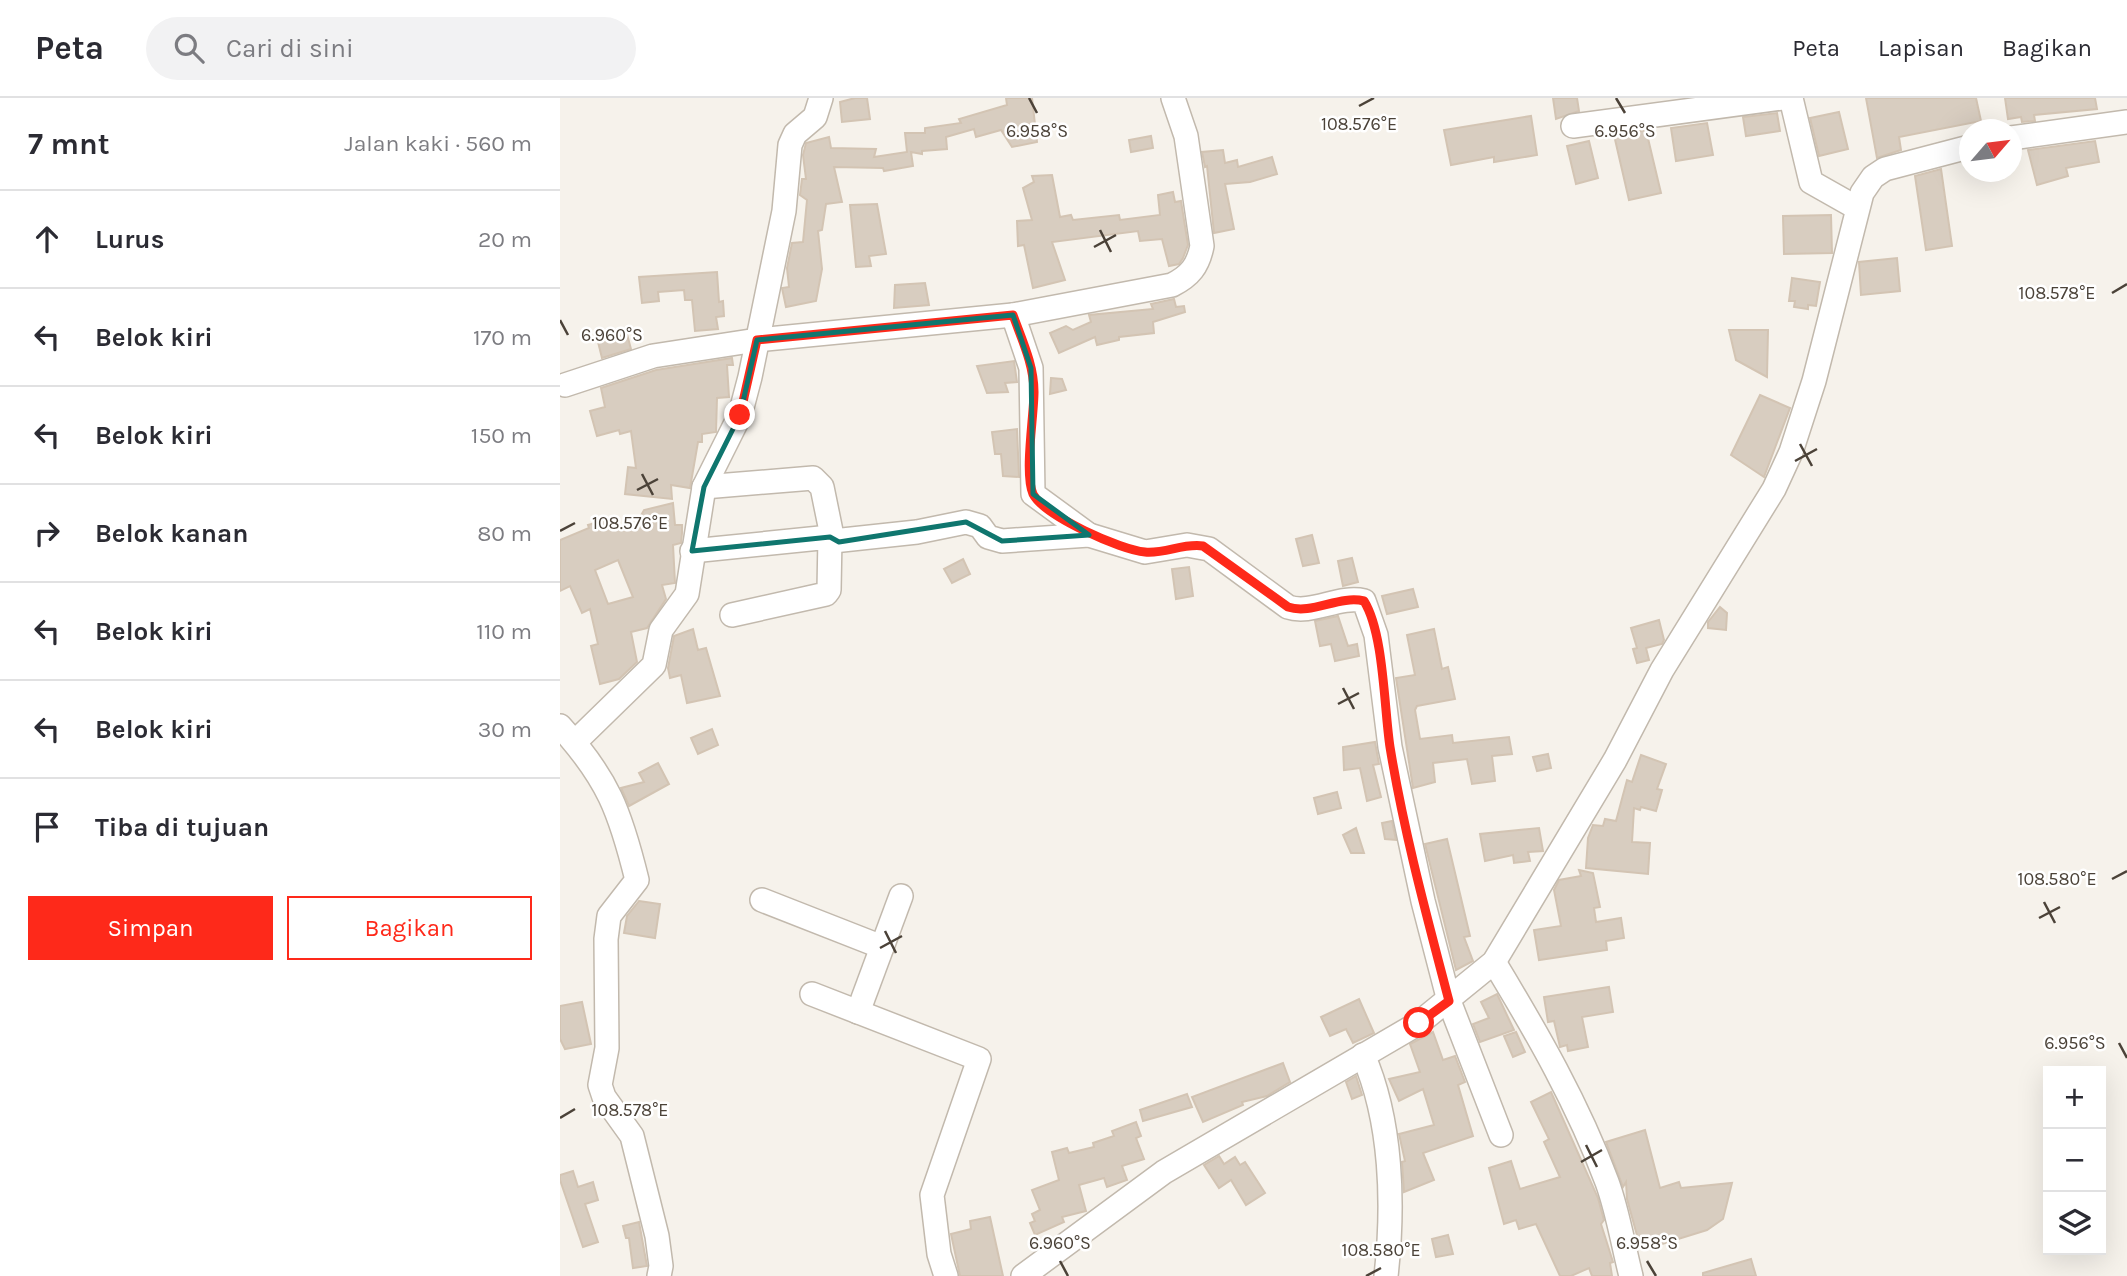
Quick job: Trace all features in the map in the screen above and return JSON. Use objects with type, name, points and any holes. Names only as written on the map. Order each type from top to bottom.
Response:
[{"type":"street","points":[[659,1276],[661,1265],[657,1236],[632,1136],[604,1097],[600,1084],[607,1048],[605,963],[609,916],[637,880],[624,827],[609,789],[567,734],[654,665],[661,630],[687,594],[704,487],[740,415],[784,211],[790,145],[795,134],[815,117],[821,98]]},
{"type":"street","points":[[565,386],[653,356],[757,340],[1013,315],[1165,287],[1191,273],[1199,261],[1202,246],[1186,136],[1173,98]]},
{"type":"street","points":[[1573,126],[1782,98]]},
{"type":"street","points":[[1791,98],[1811,181],[1857,208]]},
{"type":"street","points":[[2022,136],[2127,122]]},
{"type":"street","points":[[1023,1276],[1164,1172],[1419,1023],[1494,962],[1615,760],[1662,670],[1774,489],[1791,452],[1814,381],[1857,208],[1873,177],[1885,169],[1959,150]]},
{"type":"street","points":[[1013,315],[1031,368],[1033,494],[1089,535],[1145,552],[1187,545],[1203,546],[1294,609],[1353,600],[1364,601],[1376,635],[1390,747],[1408,840],[1449,1001],[1501,1135]]},
{"type":"street","points":[[704,487],[813,478],[822,487],[830,537],[829,590],[826,594],[732,615]]},
{"type":"street","points":[[692,551],[830,537],[839,542],[966,522],[980,526],[988,537],[1002,541],[1089,535]]},
{"type":"street","points":[[858,1012],[901,896]]},
{"type":"street","points":[[762,900],[882,947]]},
{"type":"street","points":[[1494,962],[1555,1065],[1586,1132],[1608,1185],[1631,1276]]},
{"type":"street","points":[[812,994],[979,1059],[932,1195],[939,1254],[946,1276]]},
{"type":"street","points":[[1363,1055],[1373,1078],[1388,1168],[1391,1236],[1386,1276]]},
{"type":"highlighted area","points":[[1013,315],[1031,368],[1033,494],[1089,535],[1002,541],[966,522],[839,542],[830,537],[692,551],[704,487],[740,415],[757,340]]},
{"type":"building","points":[[867,98],[870,119],[842,122],[840,102]]},
{"type":"building","points":[[1006,98],[1032,98],[1037,142],[1012,147],[1001,130],[976,137],[974,129],[946,137],[947,149],[922,151],[922,154],[911,152],[913,166],[884,171],[883,168],[834,167],[842,202],[826,204],[822,230],[818,231],[822,269],[816,301],[786,307],[782,288],[789,287],[787,268],[792,243],[803,242],[807,200],[800,195],[802,179],[806,179],[803,155],[806,143],[829,137],[831,148],[876,149],[874,157],[907,152],[905,133],[925,133],[925,128],[961,123],[959,119],[1007,105]]},
{"type":"building","points":[[1553,98],[1577,98],[1579,111],[1556,119]]},
{"type":"building","points":[[1866,98],[1976,98],[1981,119],[1959,119],[1959,125],[1899,137],[1901,150],[1877,158]]},
{"type":"building","points":[[2005,98],[2095,98],[2097,109],[2034,115],[2035,121],[2022,122],[2021,117],[2008,119]]},
{"type":"building","points":[[1839,112],[1848,149],[1819,156],[1810,118]]},
{"type":"building","points":[[1777,113],[1780,131],[1746,136],[1743,117]]},
{"type":"building","points":[[1531,116],[1537,155],[1494,162],[1494,157],[1451,165],[1444,130]]},
{"type":"building","points":[[1707,123],[1713,155],[1676,161],[1671,128]]},
{"type":"building","points":[[1646,130],[1661,193],[1629,200],[1614,135]]},
{"type":"building","points":[[1151,136],[1153,148],[1131,152],[1129,140]]},
{"type":"building","points":[[1589,141],[1598,178],[1576,184],[1567,146]]},
{"type":"building","points":[[2095,141],[2099,162],[2066,168],[2068,176],[2037,185],[2028,150]]},
{"type":"building","points":[[1223,150],[1225,163],[1237,160],[1238,167],[1272,157],[1277,174],[1250,182],[1225,184],[1234,229],[1214,233],[1207,166],[1205,167],[1202,152]]},
{"type":"building","points":[[1941,169],[1952,246],[1926,250],[1915,176]]},
{"type":"building","points":[[1052,175],[1060,217],[1071,215],[1073,220],[1119,215],[1120,220],[1160,215],[1158,195],[1173,192],[1175,202],[1181,201],[1188,245],[1179,264],[1169,266],[1162,239],[1140,241],[1138,231],[1052,242],[1065,280],[1033,288],[1024,245],[1018,246],[1017,221],[1032,220],[1023,188],[1034,182],[1032,176]]},
{"type":"building","points":[[877,204],[886,254],[869,256],[871,266],[856,267],[850,205]]},
{"type":"building","points":[[1831,215],[1832,253],[1784,254],[1783,216]]},
{"type":"building","points":[[1897,258],[1900,291],[1861,295],[1859,262]]},
{"type":"building","points":[[717,272],[719,302],[723,301],[724,316],[716,317],[718,329],[695,331],[692,300],[685,300],[684,290],[658,292],[659,301],[642,303],[639,277]]},
{"type":"building","points":[[1792,278],[1820,282],[1816,306],[1808,305],[1808,309],[1794,307],[1795,301],[1789,301]]},
{"type":"building","points":[[925,283],[929,305],[894,308],[895,285]]},
{"type":"building","points":[[1174,299],[1176,307],[1184,306],[1185,312],[1153,322],[1154,333],[1119,337],[1119,340],[1097,345],[1095,337],[1059,353],[1050,333],[1066,326],[1073,330],[1091,322],[1089,315],[1153,309],[1151,304]]},
{"type":"building","points":[[1729,330],[1768,330],[1767,377],[1736,360]]},
{"type":"building","points":[[627,334],[631,349],[602,358],[598,342]]},
{"type":"building","points":[[732,358],[733,365],[727,365],[729,397],[717,398],[716,432],[702,434],[702,442],[698,442],[690,488],[671,485],[672,499],[625,494],[628,467],[636,468],[631,431],[620,434],[619,430],[597,436],[590,411],[605,407],[601,388],[656,370]]},
{"type":"building","points":[[1014,361],[1017,382],[1005,383],[1008,392],[987,393],[977,366]]},
{"type":"building","points":[[1051,378],[1062,379],[1066,390],[1050,394]]},
{"type":"building","points":[[1760,395],[1790,408],[1764,477],[1731,455]]},
{"type":"building","points":[[1017,429],[1019,477],[1003,476],[1001,454],[995,454],[992,432]]},
{"type":"building","points":[[673,503],[675,525],[682,525],[681,543],[673,545],[675,583],[662,585],[666,599],[647,628],[631,632],[637,662],[619,679],[600,684],[591,646],[598,644],[590,609],[582,613],[570,586],[560,591],[560,540],[589,528],[588,525],[610,519],[613,530],[634,528],[644,510]],"holes":[[[618,560],[633,597],[608,604],[595,570]]]},
{"type":"building","points":[[1312,535],[1319,563],[1303,566],[1296,539]]},
{"type":"building","points":[[1352,558],[1358,582],[1343,586],[1338,561]]},
{"type":"building","points":[[963,559],[970,574],[952,583],[944,569]]},
{"type":"building","points":[[1189,567],[1193,596],[1176,599],[1172,569]]},
{"type":"building","points":[[1413,589],[1418,607],[1387,614],[1382,596]]},
{"type":"building","points":[[1720,607],[1727,613],[1726,630],[1708,628],[1708,622]]},
{"type":"building","points":[[1338,616],[1348,646],[1357,644],[1359,656],[1335,661],[1331,644],[1320,646],[1315,621]]},
{"type":"building","points":[[1659,620],[1664,640],[1662,644],[1646,648],[1649,660],[1637,663],[1633,649],[1637,648],[1631,628]]},
{"type":"building","points":[[693,629],[698,650],[706,648],[720,696],[687,703],[681,675],[670,678],[668,668],[674,636]]},
{"type":"building","points":[[1434,629],[1442,669],[1448,667],[1455,699],[1417,706],[1415,710],[1420,739],[1452,735],[1453,743],[1509,737],[1512,754],[1492,756],[1495,781],[1472,784],[1467,759],[1433,763],[1435,782],[1413,788],[1396,678],[1415,675],[1407,635]]},
{"type":"building","points":[[712,729],[718,745],[698,754],[691,738]]},
{"type":"building","points":[[1375,742],[1379,764],[1373,765],[1381,797],[1367,801],[1360,768],[1344,770],[1343,747]]},
{"type":"building","points":[[1548,754],[1551,768],[1537,771],[1533,757]]},
{"type":"building","points":[[1641,755],[1666,764],[1657,789],[1662,790],[1656,811],[1634,808],[1632,842],[1650,843],[1648,874],[1586,868],[1588,838],[1593,825],[1603,826],[1605,819],[1616,821],[1627,780],[1632,782]]},
{"type":"building","points":[[658,763],[669,784],[629,806],[621,788],[644,782],[639,773]]},
{"type":"building","points":[[1337,792],[1341,808],[1318,814],[1314,798]]},
{"type":"building","points":[[1392,821],[1396,840],[1385,839],[1382,823]]},
{"type":"building","points":[[1356,828],[1364,853],[1351,853],[1343,835]]},
{"type":"building","points":[[1539,828],[1543,851],[1528,852],[1530,861],[1514,863],[1513,855],[1485,861],[1480,834]]},
{"type":"building","points":[[1447,839],[1470,936],[1464,937],[1473,961],[1456,970],[1425,844]]},
{"type":"building","points":[[1579,870],[1593,873],[1600,907],[1594,908],[1596,922],[1621,918],[1624,938],[1606,941],[1607,950],[1539,960],[1534,930],[1561,926],[1554,890],[1559,880],[1581,876]]},
{"type":"building","points":[[639,901],[660,904],[655,938],[624,933],[627,916]]},
{"type":"building","points":[[1609,987],[1613,1012],[1582,1017],[1588,1047],[1568,1051],[1567,1045],[1560,1047],[1554,1021],[1548,1022],[1544,997]]},
{"type":"building","points":[[1497,994],[1514,1030],[1480,1042],[1473,1024],[1489,1018],[1481,1002]]},
{"type":"building","points":[[1359,999],[1374,1033],[1353,1043],[1346,1029],[1330,1036],[1321,1017]]},
{"type":"building","points":[[582,1002],[591,1044],[565,1049],[560,1039],[560,1006]]},
{"type":"building","points":[[1433,1032],[1443,1060],[1455,1056],[1465,1082],[1458,1085],[1473,1136],[1423,1153],[1434,1180],[1404,1192],[1402,1162],[1405,1161],[1399,1134],[1434,1125],[1423,1089],[1399,1101],[1389,1079],[1420,1072],[1410,1044]]},
{"type":"building","points":[[1516,1032],[1525,1052],[1513,1057],[1504,1036]]},
{"type":"building","points":[[1283,1063],[1290,1082],[1267,1096],[1242,1102],[1243,1105],[1203,1122],[1192,1097]]},
{"type":"building","points":[[1356,1076],[1362,1095],[1352,1099],[1346,1082]]},
{"type":"building","points":[[1551,1092],[1598,1198],[1604,1220],[1601,1224],[1613,1262],[1610,1263],[1612,1276],[1592,1276],[1589,1268],[1571,1276],[1560,1276],[1536,1224],[1519,1229],[1516,1220],[1504,1224],[1489,1168],[1511,1161],[1520,1189],[1560,1177],[1544,1142],[1549,1139],[1531,1102]]},
{"type":"building","points":[[1187,1094],[1192,1107],[1143,1121],[1140,1110]]},
{"type":"building","points":[[1136,1122],[1141,1136],[1136,1138],[1144,1159],[1122,1166],[1127,1180],[1107,1187],[1104,1178],[1079,1185],[1086,1211],[1062,1217],[1064,1222],[1035,1235],[1030,1223],[1035,1221],[1032,1214],[1040,1210],[1032,1190],[1059,1180],[1052,1152],[1067,1148],[1069,1153],[1094,1147],[1093,1143],[1114,1136],[1112,1131]]},
{"type":"building","points":[[1645,1130],[1660,1188],[1679,1182],[1681,1188],[1732,1183],[1723,1219],[1707,1230],[1659,1245],[1638,1239],[1627,1199],[1626,1182],[1623,1187],[1606,1142]]},
{"type":"building","points":[[1219,1156],[1224,1164],[1235,1157],[1240,1165],[1245,1162],[1265,1193],[1246,1205],[1231,1180],[1219,1188],[1204,1165]]},
{"type":"building","points":[[573,1171],[578,1187],[593,1182],[598,1200],[585,1204],[598,1242],[583,1247],[560,1180],[560,1175]]},
{"type":"building","points":[[990,1217],[1003,1276],[960,1276],[951,1234],[971,1229],[970,1221]]},
{"type":"building","points":[[639,1222],[647,1266],[633,1268],[629,1238],[626,1238],[623,1226]]},
{"type":"building","points":[[1448,1235],[1453,1254],[1436,1257],[1432,1239]]},
{"type":"building","points":[[1751,1259],[1756,1276],[1703,1276],[1703,1273]]},
{"type":"route","points":[[740,415],[757,340],[1013,315],[1031,368],[1034,392],[1031,480],[1033,494],[1038,500],[1089,535],[1131,549],[1156,552],[1187,545],[1203,546],[1288,607],[1298,610],[1353,600],[1364,601],[1376,635],[1390,747],[1408,840],[1449,1001],[1419,1023]]}]
